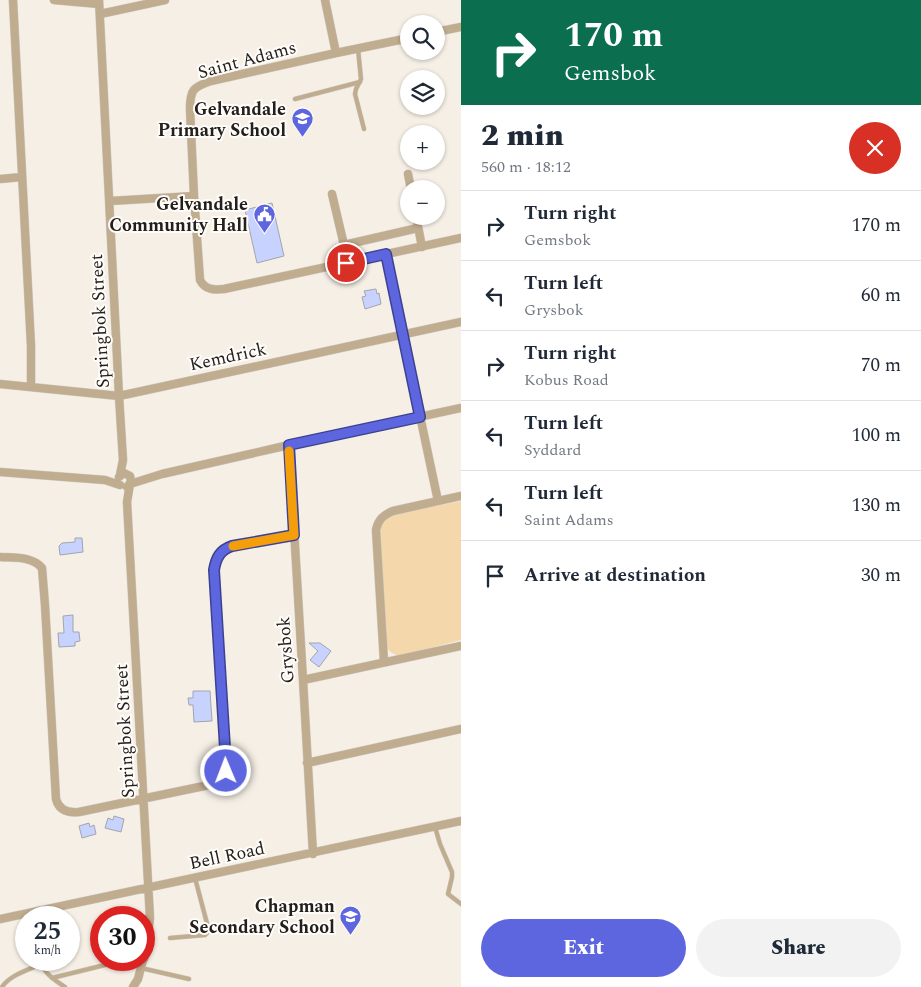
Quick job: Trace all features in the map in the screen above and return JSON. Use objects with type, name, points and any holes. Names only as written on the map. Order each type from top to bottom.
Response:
[{"type":"street","points":[[13,0],[31,346],[31,386]]},
{"type":"street","points":[[54,0],[99,2]]},
{"type":"street","points":[[100,14],[166,0]]},
{"type":"street","points":[[325,0],[336,53]]},
{"type":"street","name":"Springbok Street","points":[[99,2],[119,396],[127,502],[148,906]]},
{"type":"street","points":[[445,30],[461,27]]},
{"type":"street","name":"Saint Adams","points":[[400,40],[202,84],[194,89],[190,98],[200,280],[201,283],[209,288],[224,289],[461,238]]},
{"type":"street","points":[[408,174],[409,180]]},
{"type":"street","points":[[0,179],[22,177]]},
{"type":"street","points":[[332,194],[344,245],[346,263]]},
{"type":"street","points":[[110,201],[194,196]]},
{"type":"street","points":[[418,225],[422,247]]},
{"type":"street","points":[[344,245],[418,228]]},
{"type":"street","points":[[386,254],[438,501]]},
{"type":"street","name":"Kemdrick","points":[[0,384],[119,396],[461,322]]},
{"type":"street","points":[[0,472],[105,480],[147,478],[461,408]]},
{"type":"street","name":"Grysbok","points":[[289,445],[313,854]]},
{"type":"street","points":[[384,662],[376,537],[377,526],[384,515],[393,511],[461,496]]},
{"type":"street","points":[[0,557],[29,559],[38,563],[42,568],[56,800],[57,805],[63,810],[79,812],[208,785],[219,780],[224,774],[226,764],[215,561],[221,552],[232,546],[294,535]]},
{"type":"street","points":[[304,680],[461,646]]},
{"type":"street","points":[[307,764],[461,729]]},
{"type":"street","name":"Bell Road","points":[[71,906],[461,822]]},
{"type":"street","name":"Bell Road","points":[[0,919],[15,917]]},
{"type":"street","name":"Springbok Street","points":[[133,987],[139,971]]},
{"type":"lane","points":[[358,49],[362,76],[355,94],[364,129]]},
{"type":"lane","points":[[295,99],[360,82]]},
{"type":"lane","points":[[435,827],[452,872],[448,894],[461,904]]},
{"type":"lane","points":[[170,938],[204,935],[209,931],[195,878]]},
{"type":"lane","points":[[155,966],[189,979]]},
{"type":"lane","points":[[52,978],[90,969]]},
{"type":"lane","points":[[2,987],[24,971]]},
{"type":"lane","points":[[44,971],[65,987]]},
{"type":"shaded area","points":[[461,501],[461,640],[400,656],[395,654],[386,646],[381,527],[386,520],[395,514]]},
{"type":"building","name":"Gelvandale Community Hall","points":[[272,203],[284,256],[257,263],[245,210]]},
{"type":"building","points":[[376,289],[377,294],[379,293],[381,304],[365,309],[362,297],[366,296],[364,291]]},
{"type":"building","points":[[75,538],[82,538],[83,552],[60,555],[59,546],[62,543],[75,542]]},
{"type":"building","points":[[73,615],[73,632],[79,632],[80,641],[75,642],[75,646],[59,647],[58,633],[64,633],[63,616]]},
{"type":"building","points":[[309,643],[320,643],[331,651],[319,667],[310,660],[318,651]]},
{"type":"building","points":[[193,691],[210,691],[212,721],[194,722],[193,705],[189,705],[188,698],[193,698]]},
{"type":"building","points":[[114,816],[124,819],[121,832],[105,828],[108,818],[113,820]]},
{"type":"building","points":[[89,823],[90,827],[94,825],[96,834],[82,838],[79,826]]},
{"type":"slow traffic","points":[[233,546],[294,535],[289,451]]},
{"type":"place","name":"Gelvandale Primary School","points":[[302,138]]},
{"type":"place","name":"Gelvandale Community Hall","points":[[264,233]]},
{"type":"place","name":"Chapman Secondary School","points":[[351,935]]},
{"type":"route","points":[[226,771],[214,570],[217,557],[226,548],[232,546],[294,535],[289,445],[420,417],[386,254],[346,263]]}]
